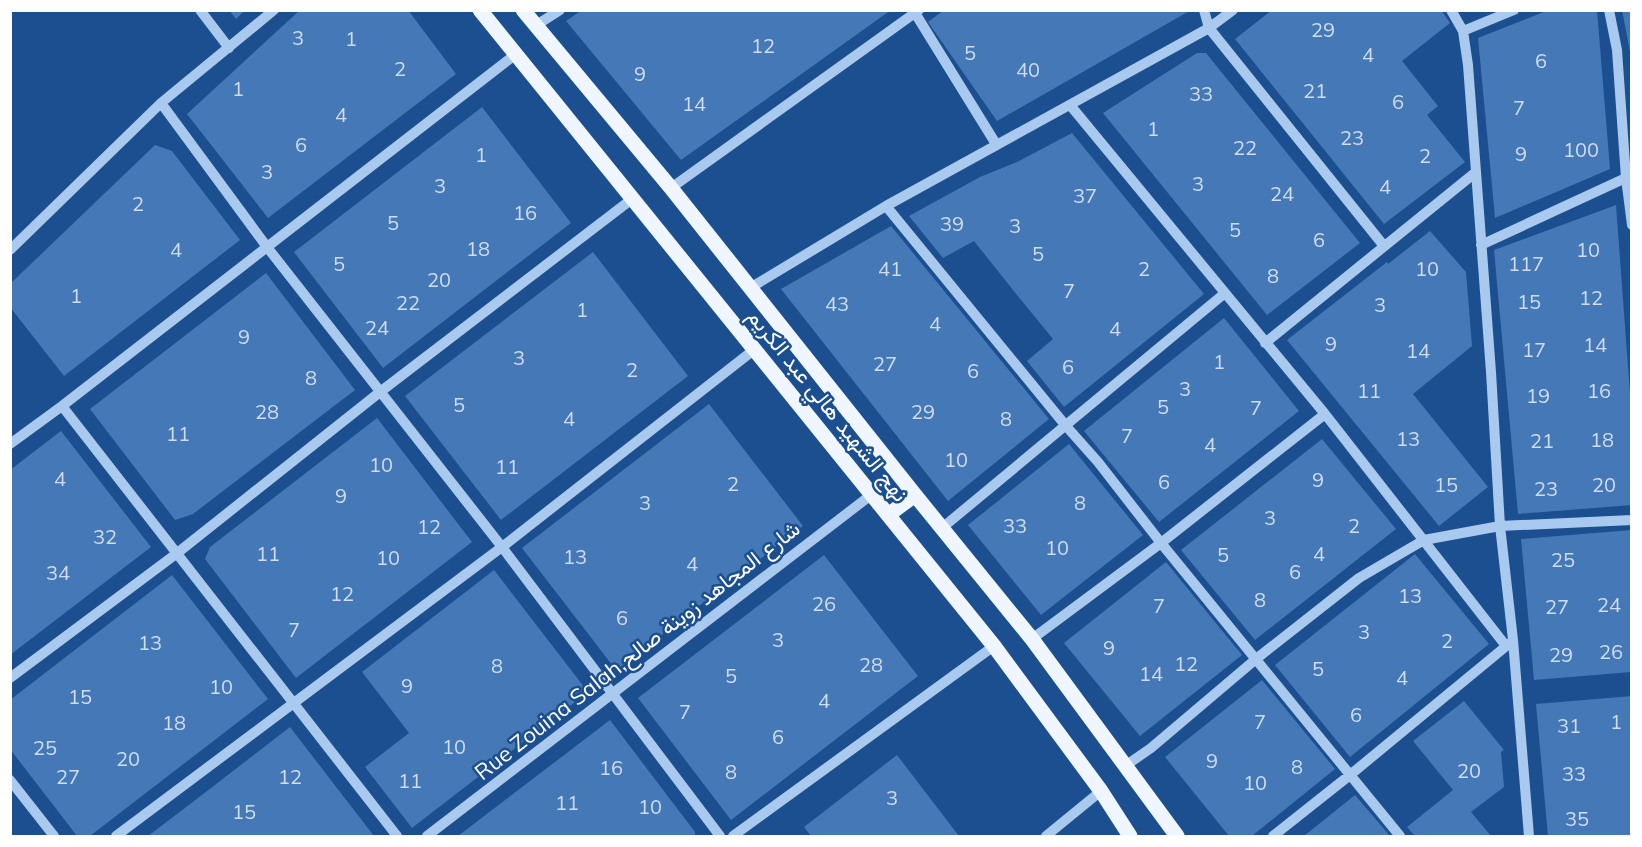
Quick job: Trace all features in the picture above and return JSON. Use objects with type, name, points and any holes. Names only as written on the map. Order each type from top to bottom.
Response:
[{"type":"main road","name":"نهج الشهيد هالي عبد الكريم","points":[[480,10],[994,646],[1101,791],[1130,837]]},
{"type":"main road","points":[[523,10],[671,188],[1032,639],[1177,837]]},
{"type":"main road","points":[[888,515],[915,495]]},
{"type":"street","points":[[200,10],[229,48]]},
{"type":"street","points":[[10,250],[160,103],[274,10]]},
{"type":"street","points":[[535,26],[560,10]]},
{"type":"street","points":[[1204,10],[1209,28],[1384,246]]},
{"type":"street","points":[[750,288],[886,206],[1209,28],[1233,10]]},
{"type":"street","points":[[1451,10],[1463,31],[1468,65],[1500,526],[1529,837]]},
{"type":"street","points":[[1463,31],[1514,10]]},
{"type":"street","points":[[1609,10],[1617,50],[1632,225]]},
{"type":"street","points":[[671,188],[916,11],[996,144]]},
{"type":"street","points":[[12,439],[62,406],[516,54]]},
{"type":"street","points":[[160,103],[267,247],[502,546],[720,837]]},
{"type":"street","points":[[1070,105],[1510,643]]},
{"type":"street","points":[[1265,343],[1476,172]]},
{"type":"street","points":[[1481,245],[1629,177]]},
{"type":"street","points":[[10,678],[176,554],[380,392],[632,199]]},
{"type":"street","points":[[886,206],[1065,426],[1098,462],[1400,837]]},
{"type":"street","points":[[942,528],[1225,293]]},
{"type":"street","points":[[116,837],[502,546],[754,349]]},
{"type":"street","points":[[62,406],[397,837]]},
{"type":"street","points":[[1032,639],[1161,543],[1325,414]]},
{"type":"street","name":"Rue Zouina Salah,شارع المجاهد زوينة صالح","points":[[427,837],[871,495]]},
{"type":"street","points":[[1125,766],[1151,748],[1256,659],[1359,578],[1424,540],[1500,526],[1632,520]]},
{"type":"street","points":[[1273,837],[1510,643]]},
{"type":"street","points":[[734,837],[994,646]]},
{"type":"street","points":[[10,780],[54,837]]},
{"type":"street","points":[[1046,837],[1101,791]]},
{"type":"building","points":[[229,10],[245,10],[236,19]]},
{"type":"building","points":[[300,10],[408,10],[456,74],[268,218],[187,114]]},
{"type":"building","points":[[582,10],[891,10],[681,160],[566,21]]},
{"type":"building","points":[[944,10],[1191,10],[997,121],[928,22]]},
{"type":"building","points":[[1272,10],[1441,10],[1450,23],[1402,61],[1438,106],[1427,115],[1465,162],[1384,224],[1235,39]]},
{"type":"building","points":[[1549,10],[1597,10],[1610,169],[1495,218],[1478,38]]},
{"type":"building","points":[[1622,10],[1632,10],[1632,52],[1630,52]]},
{"type":"building","points":[[1197,53],[1206,53],[1360,243],[1267,315],[1103,113]]},
{"type":"building","points":[[482,107],[571,223],[383,368],[294,252]]},
{"type":"building","points":[[1072,133],[1204,294],[1064,407],[1027,361],[1053,339],[974,241],[943,258],[909,216],[980,177],[1019,161]]},
{"type":"building","points":[[155,145],[172,151],[240,240],[64,376],[10,307],[10,284]]},
{"type":"building","points":[[1616,205],[1632,420],[1632,505],[1518,514],[1494,250]]},
{"type":"building","points":[[891,226],[1049,419],[948,501],[781,289]]},
{"type":"building","points":[[1430,231],[1466,272],[1472,346],[1413,394],[1488,487],[1439,526],[1287,340]]},
{"type":"building","points":[[593,252],[688,376],[501,520],[405,396]]},
{"type":"building","points":[[266,273],[355,390],[193,514],[175,520],[90,409]]},
{"type":"building","points":[[1224,318],[1299,411],[1159,522],[1084,431]]},
{"type":"building","points":[[709,404],[803,526],[616,670],[522,548]]},
{"type":"building","points":[[377,418],[472,542],[296,678],[205,559],[210,547]]},
{"type":"building","points":[[61,431],[151,547],[10,655],[10,470]]},
{"type":"building","points":[[1322,439],[1396,529],[1255,640],[1181,550]]},
{"type":"building","points":[[1069,444],[1143,535],[1041,615],[968,525]]},
{"type":"building","points":[[1632,530],[1632,672],[1534,680],[1521,539]]},
{"type":"building","points":[[1415,554],[1489,644],[1350,757],[1275,665]]},
{"type":"building","points":[[824,555],[918,676],[731,820],[638,698]]},
{"type":"building","points":[[1166,562],[1242,655],[1140,736],[1064,643]]},
{"type":"building","points":[[494,570],[588,692],[412,828],[365,767],[409,733],[362,672]]},
{"type":"building","points":[[172,575],[268,699],[90,836],[77,836],[10,749],[10,700]]},
{"type":"building","points":[[1262,680],[1335,769],[1252,836],[1229,836],[1165,757]]},
{"type":"building","points":[[1632,696],[1632,836],[1548,836],[1536,704]]},
{"type":"building","points":[[1464,701],[1504,750],[1501,752],[1504,787],[1471,812],[1491,836],[1415,836],[1407,827],[1453,790],[1413,741]]},
{"type":"building","points":[[610,720],[695,832],[695,836],[458,836]]},
{"type":"building","points":[[290,727],[374,836],[148,836],[198,798]]},
{"type":"building","points":[[897,755],[959,836],[811,836],[804,827]]},
{"type":"building","points":[[1355,795],[1390,836],[1303,836],[1309,832]]}]
